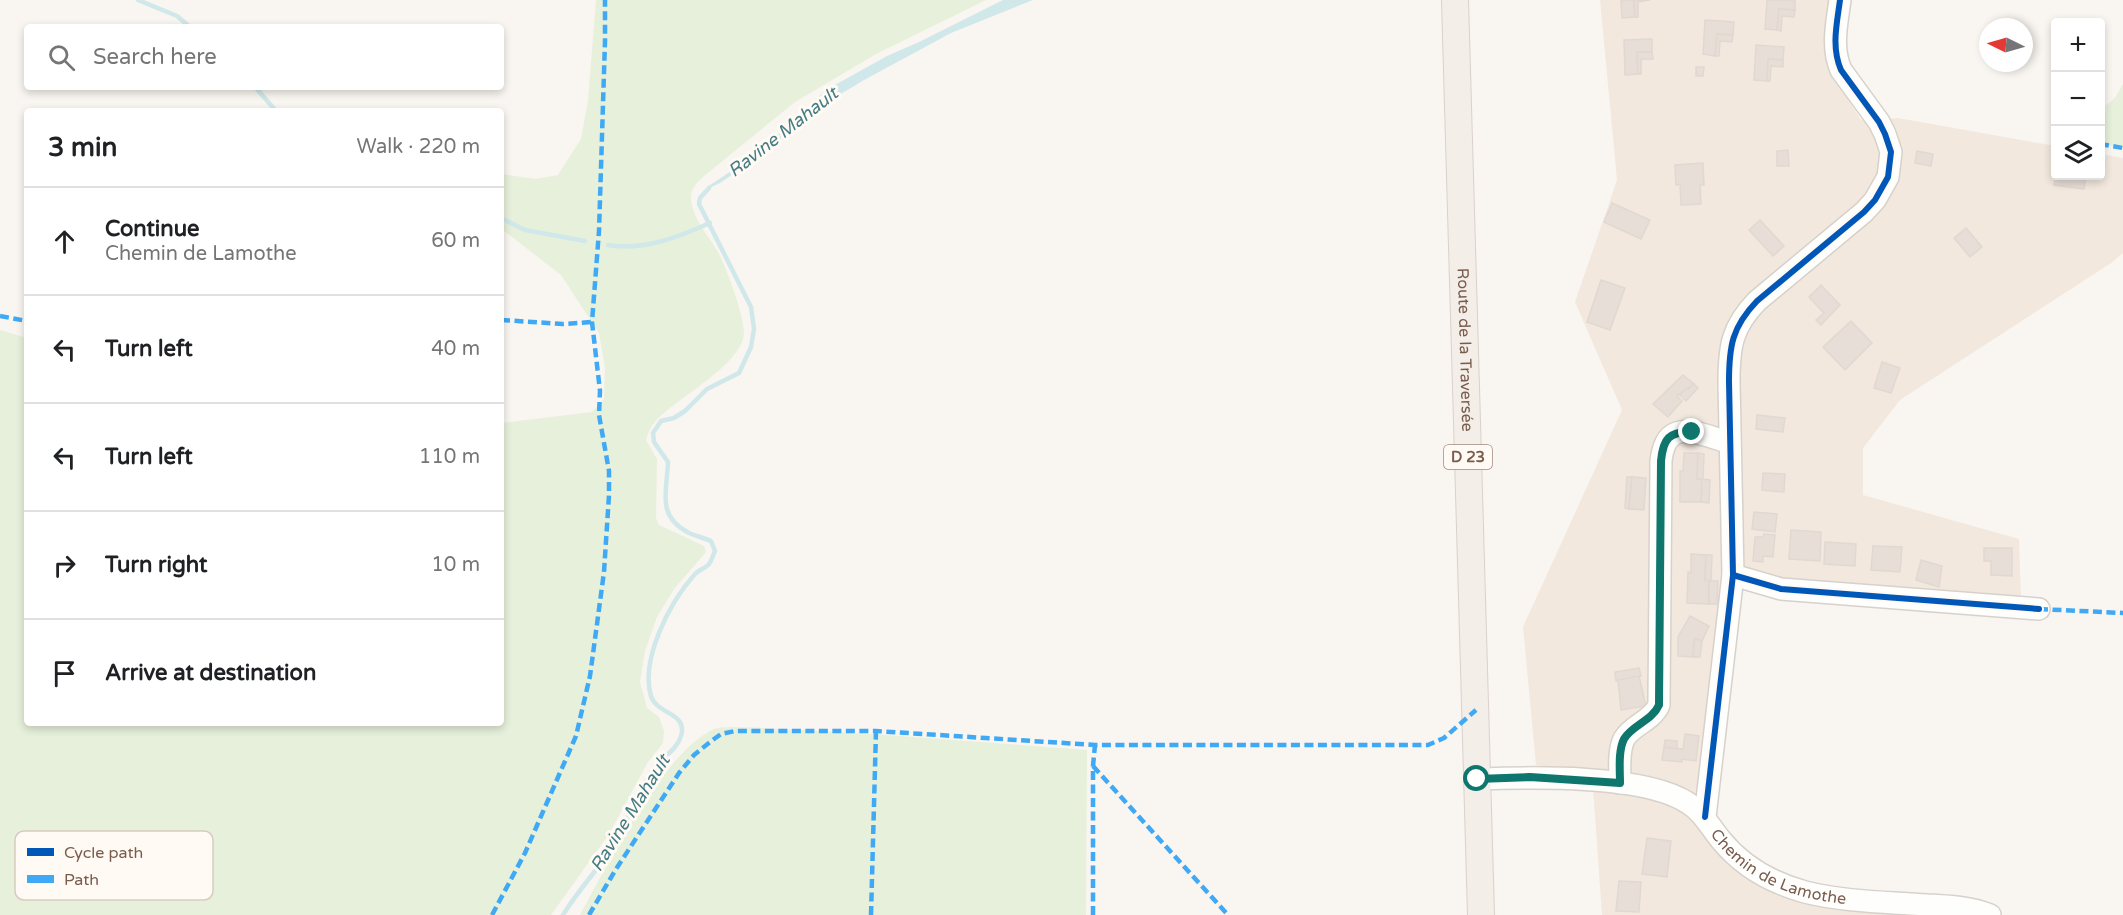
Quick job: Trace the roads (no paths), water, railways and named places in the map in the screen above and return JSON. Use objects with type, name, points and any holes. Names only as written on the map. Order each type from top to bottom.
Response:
[{"type":"main road","name":"Route de la Traversée","points":[[1455,0],[1481,915]]},
{"type":"street","points":[[1705,817],[1733,574],[1729,362],[1734,334],[1743,316],[1757,301],[1864,212],[1875,200],[1888,177],[1891,152],[1880,122],[1841,70],[1835,56],[1840,0]]},
{"type":"street","points":[[1620,783],[1625,738],[1656,713],[1659,705],[1663,445],[1670,436],[1680,431],[1692,432],[1730,443]]},
{"type":"street","points":[[1733,574],[1781,590],[2039,609]]},
{"type":"street","name":"Chemin de Lamothe","points":[[1477,779],[1530,777],[1620,783],[1675,795],[1705,817],[1721,841],[1739,858],[1760,875],[1787,886],[1832,898],[1956,907],[1981,911],[1990,915]]},
{"type":"water","points":[[1003,0],[1033,0],[951,33],[864,80],[806,115],[769,150],[720,183],[705,190],[754,156],[826,90],[887,56]]},
{"type":"waterway","points":[[138,0],[177,16],[186,24]]},
{"type":"waterway","points":[[258,90],[273,108]]},
{"type":"waterway","name":"Ravine Mahault","points":[[563,915],[614,844],[652,771],[676,746],[681,736],[680,722],[659,707],[651,696],[650,665],[653,649],[667,615],[685,586],[695,574],[709,564],[715,551],[711,541],[689,533],[672,519],[666,502],[668,462],[654,442],[653,433],[661,421],[674,418],[685,411],[707,389],[739,373],[751,347],[754,329],[751,307],[699,204],[700,198],[709,188]]},
{"type":"waterway","points":[[504,220],[525,230],[585,241]]},
{"type":"waterway","points":[[608,245],[635,246],[660,242],[710,223]]}]
